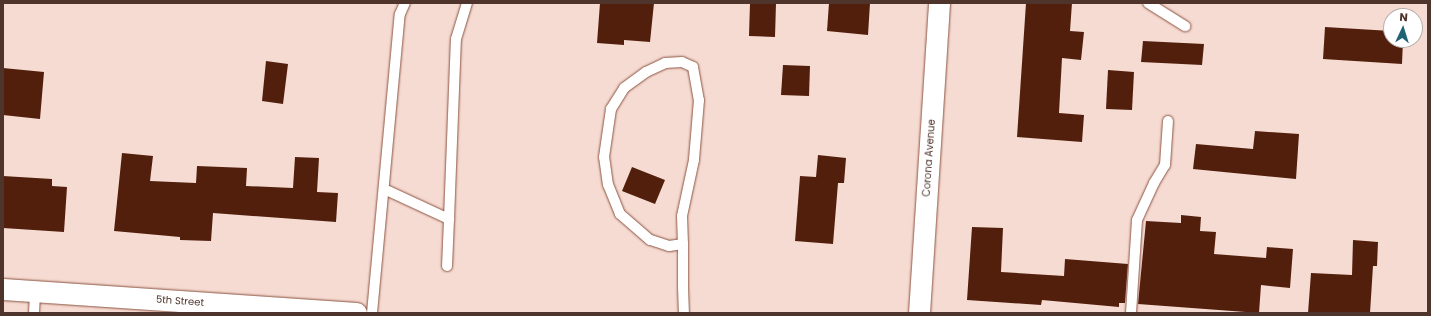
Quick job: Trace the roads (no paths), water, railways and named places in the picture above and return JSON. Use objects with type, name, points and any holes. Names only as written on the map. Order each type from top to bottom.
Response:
[{"type":"street","name":"Corona Avenue","points":[[919,313],[939,3]]},
{"type":"street","name":"5th Street","points":[[3,289],[356,313]]},
{"type":"lane","points":[[396,3],[400,14]]},
{"type":"lane","points":[[372,313],[400,14],[405,3]]},
{"type":"lane","points":[[447,266],[456,39],[468,3]]},
{"type":"lane","points":[[1148,3],[1185,26]]},
{"type":"lane","points":[[684,244],[669,246],[650,240],[620,214],[608,185],[604,157],[611,110],[624,88],[646,72],[665,62],[682,62],[694,67],[699,100],[694,160],[682,216],[684,244],[684,313]]},
{"type":"lane","points":[[1131,313],[1137,220],[1154,183],[1165,165],[1168,121]]},
{"type":"lane","points":[[384,189],[448,219]]},
{"type":"lane","points":[[34,313],[35,291]]}]
